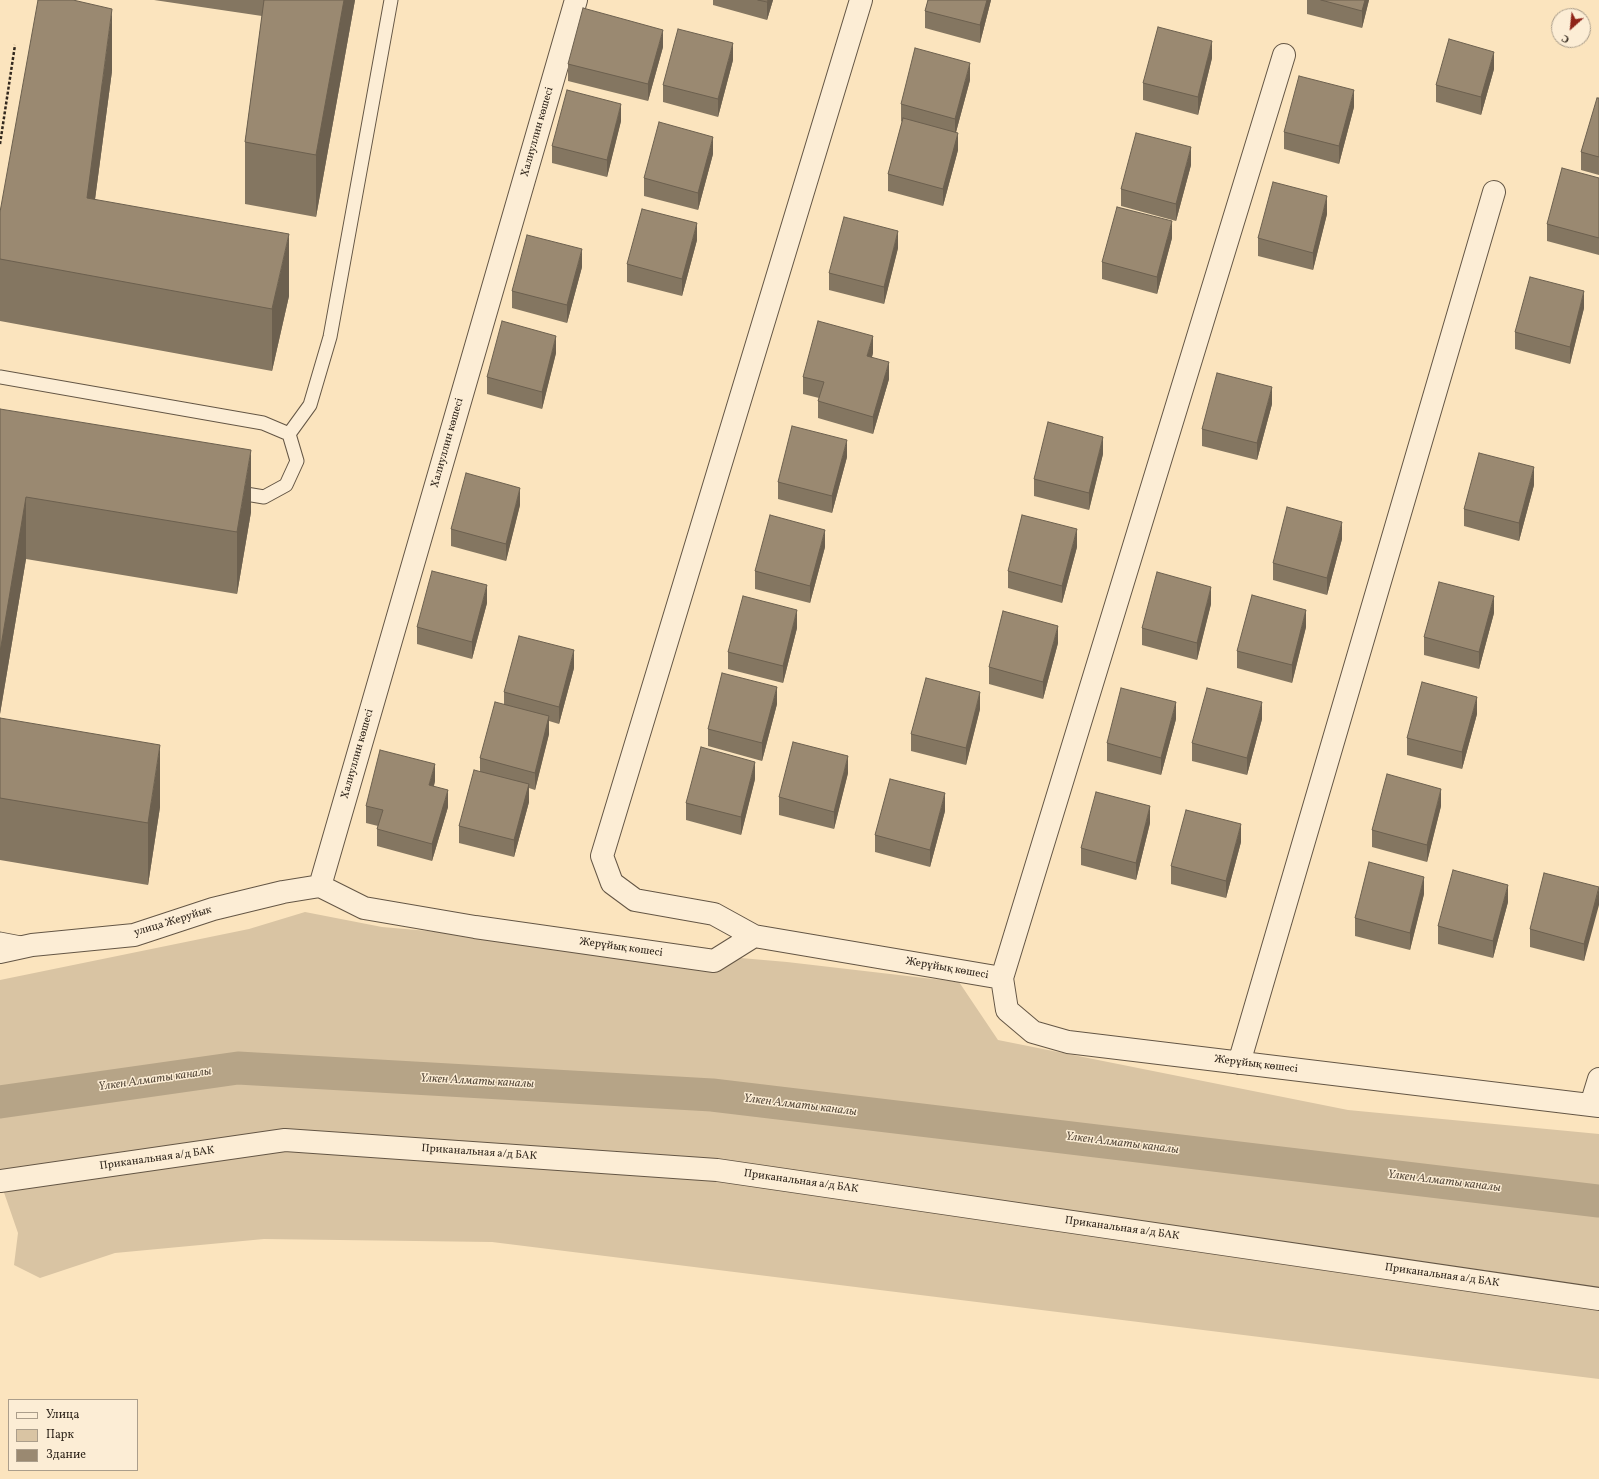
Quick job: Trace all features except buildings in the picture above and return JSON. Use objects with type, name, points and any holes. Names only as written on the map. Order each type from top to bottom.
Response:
[{"type":"street","name":"Халиуллин көшесі","points":[[320,886],[576,0]]},
{"type":"street","points":[[754,936],[714,914],[635,900],[612,883],[602,856],[861,0]]},
{"type":"street","points":[[1002,978],[1284,55]]},
{"type":"street","points":[[1239,1063],[1494,192]]},
{"type":"street","name":"Жерұйық көшесі","points":[[320,886],[364,908],[474,927],[714,961],[754,936],[1002,978],[1007,1010],[1033,1032],[1068,1042],[1595,1106]]},
{"type":"street","name":"улица Жеруйык","points":[[0,952],[32,945],[134,935],[213,909],[283,892],[320,886]]},
{"type":"street","points":[[1595,1106],[1599,1079]]},
{"type":"street","name":"Приканальная а/д БАК","points":[[0,1181],[285,1140],[710,1169],[1599,1299]]},
{"type":"lane","points":[[225,491],[264,497],[286,485],[297,461],[290,434],[310,405],[330,337],[391,0]]},
{"type":"lane","points":[[0,377],[262,423],[290,434]]},
{"type":"lane","points":[[0,939],[32,945]]},
{"type":"path","points":[[0,144],[15,44]]},
{"type":"green space","points":[[305,912],[382,927],[787,962],[959,982],[998,1040],[1348,1110],[1599,1134],[1599,1379],[492,1242],[264,1239],[115,1253],[40,1278],[14,1265],[18,1233],[0,1181],[0,980],[249,929]]},
{"type":"waterway","name":"Үлкен Алматы каналы","points":[[0,1102],[238,1068],[712,1095],[1599,1201]]}]
